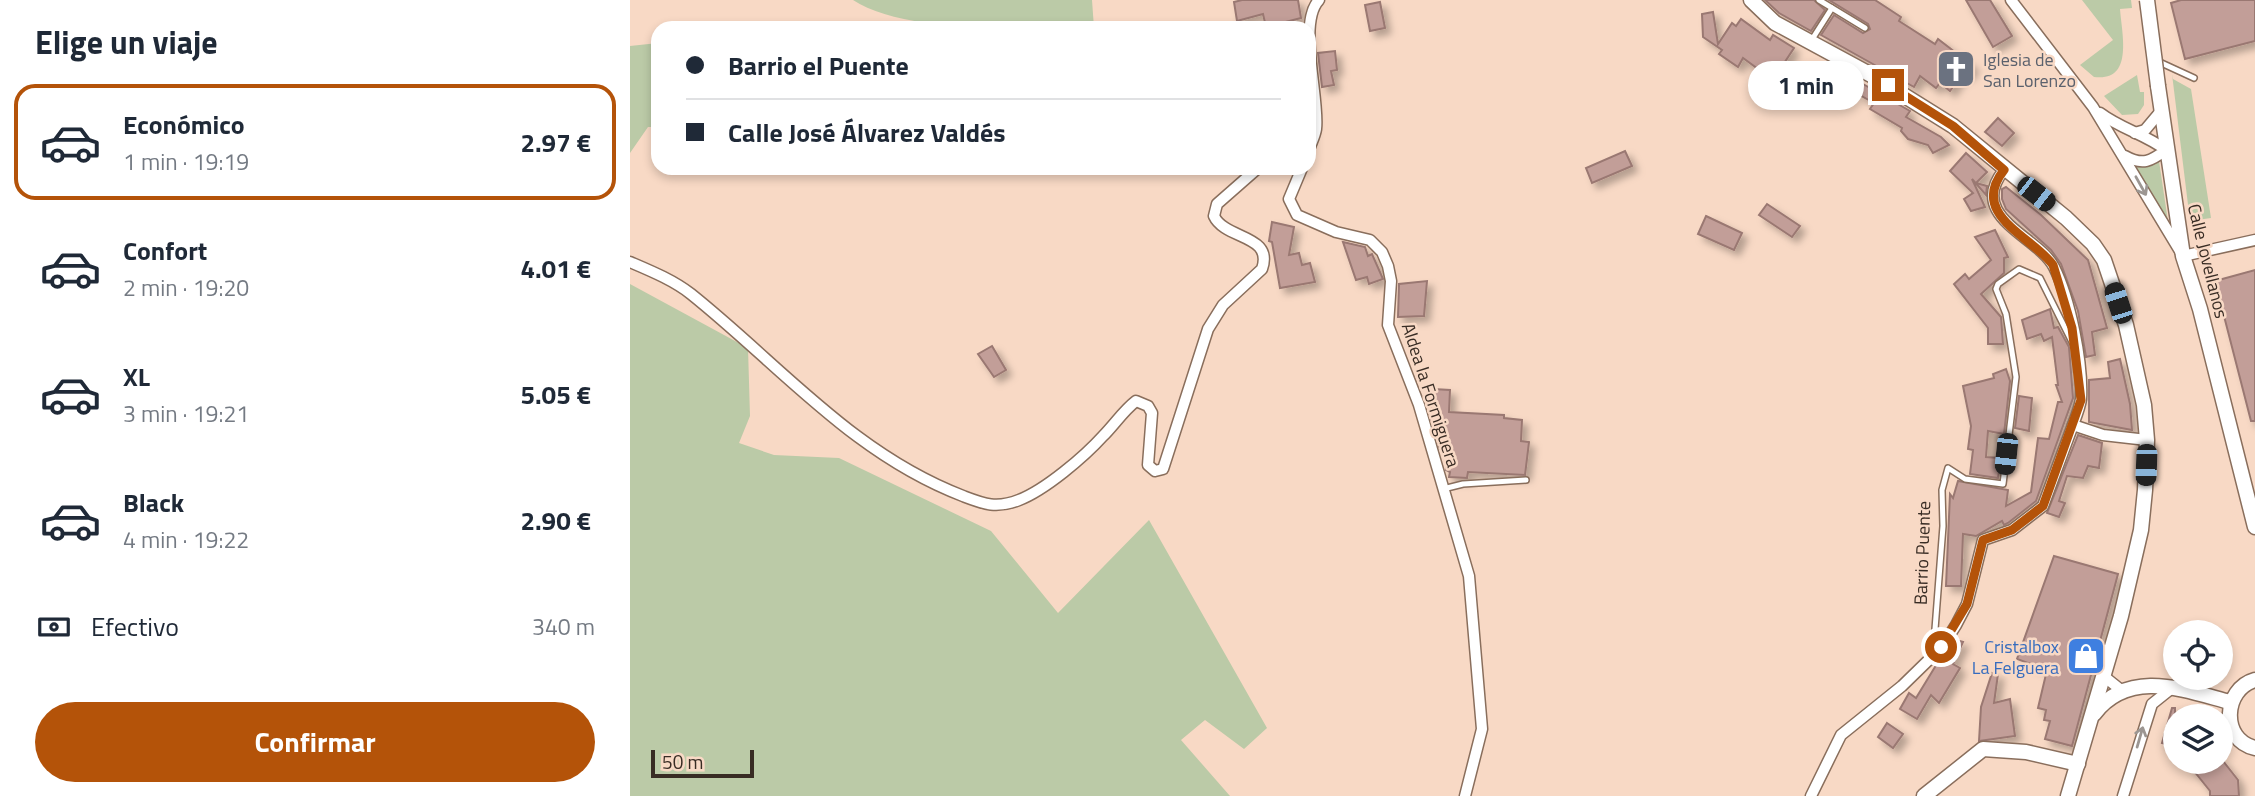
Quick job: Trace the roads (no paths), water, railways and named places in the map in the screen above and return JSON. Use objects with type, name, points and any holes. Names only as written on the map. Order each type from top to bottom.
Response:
[{"type":"street","points":[[1751,0],[1775,23],[1872,76],[1953,126],[2004,170],[2060,212],[2093,244],[2104,260],[2126,325],[2144,405],[2147,440],[2141,530],[2121,616],[2068,796]]},
{"type":"street","points":[[2011,0],[2093,107],[2183,256],[2255,240]]},
{"type":"street","name":"Calle Jovellanos","points":[[2147,0],[2183,256],[2200,309],[2255,527]]},
{"type":"street","points":[[1313,21],[1316,1]]},
{"type":"street","points":[[2093,107],[2115,124],[2133,133],[2146,135],[2166,150],[2146,163],[2137,163],[2123,155]]},
{"type":"street","points":[[2133,133],[2145,130],[2161,111]]},
{"type":"street","points":[[1811,796],[1841,735],[1881,705],[1933,655],[1956,625],[1967,604],[1983,540],[2012,530],[2043,506],[2081,400],[2072,328],[2053,265],[2006,224],[1997,209],[1995,186],[2004,170]]},
{"type":"street","points":[[630,262],[677,284],[693,295],[760,352],[825,413],[872,449],[934,486],[979,503],[1001,506],[1020,500],[1046,484],[1099,440],[1136,401],[1149,406],[1152,413],[1149,465],[1156,471],[1163,469],[1208,329],[1223,305],[1262,269],[1264,263],[1265,256],[1258,245],[1219,225],[1214,211],[1217,204],[1250,175]]},
{"type":"street","name":"Aldea la Formiguera","points":[[1299,175],[1289,199],[1297,215],[1336,232],[1370,240],[1382,252],[1391,281],[1388,325],[1415,395],[1445,493]]},
{"type":"street","points":[[2073,425],[2103,435],[2147,440]]},
{"type":"street","points":[[1445,493],[1469,576],[1481,698],[1478,751],[1465,796]]},
{"type":"street","points":[[2253,749],[2234,733],[2229,716],[2230,702],[2237,690],[2251,681],[2255,667]]},
{"type":"street","points":[[2104,670],[2106,678],[2121,690]]},
{"type":"street","points":[[2094,714],[2121,690],[2145,684],[2163,687]]},
{"type":"street","points":[[2123,796],[2152,704],[2170,690]]},
{"type":"street","points":[[2180,690],[2230,702]]},
{"type":"street","points":[[1924,796],[1947,774],[1983,750],[2026,752],[2078,764]]},
{"type":"lane","points":[[1819,0],[1865,27]]},
{"type":"lane","points":[[1810,42],[1832,8]]},
{"type":"lane","points":[[2148,57],[2194,78]]},
{"type":"lane","name":"Barrio Puente","points":[[1933,655],[1943,540],[1942,490],[1948,468],[1965,479],[2003,484],[2016,377],[2008,345],[2008,323],[1996,289],[1998,284],[2019,269],[2040,278],[2076,350]]},
{"type":"lane","name":"Aldea la Formiguera","points":[[1445,493],[1463,484],[1526,480]]},
{"type":"place","name":"Iglesia de San Lorenzo","points":[[1956,69]]},
{"type":"place","name":"Cristalbox La Felguera","points":[[2086,656]]}]
